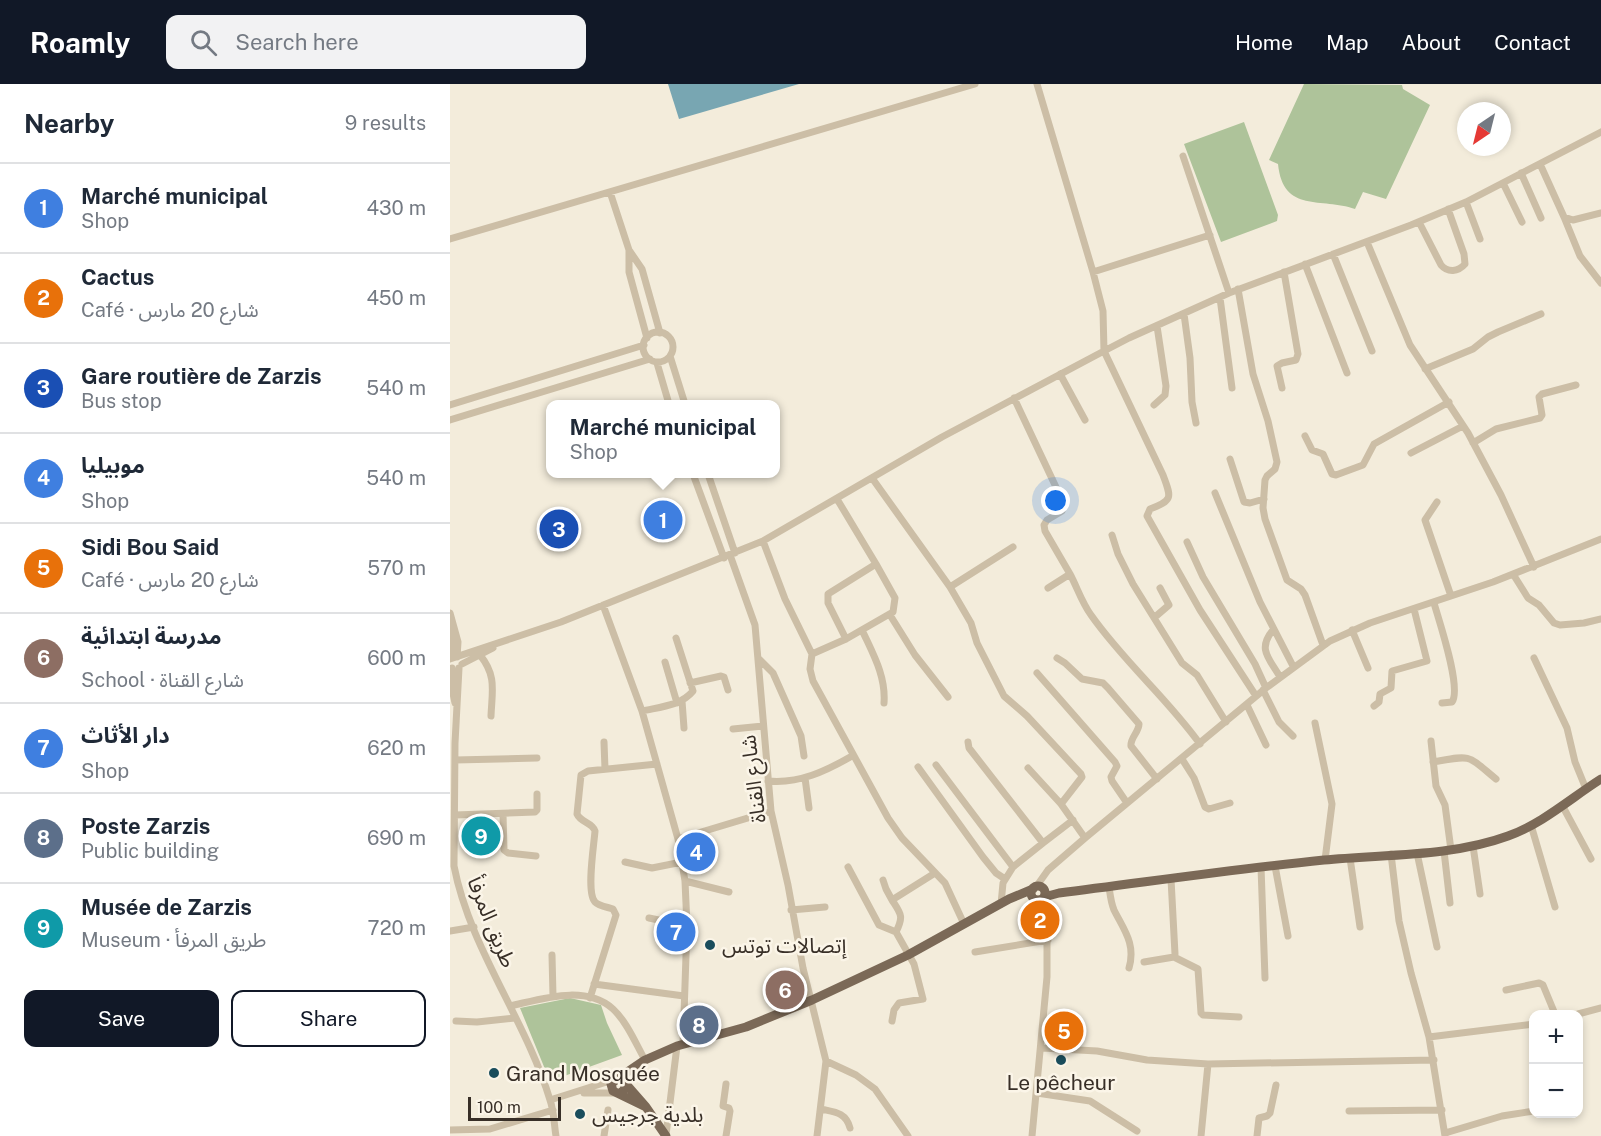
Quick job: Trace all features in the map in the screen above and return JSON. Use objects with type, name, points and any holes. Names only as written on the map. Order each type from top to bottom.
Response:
[{"type":"main road","points":[[620,1081],[645,1060],[680,1045],[746,1027],[812,1000],[908,955],[1003,903],[1039,894],[1261,867],[1473,846],[1510,836],[1531,825],[1601,779]]},
{"type":"main road","points":[[618,1093],[624,1090],[620,1081]]},
{"type":"main road","points":[[620,1081],[646,1107],[666,1135]]},
{"type":"main road","points":[[618,1093],[646,1107]]},
{"type":"street","points":[[450,239],[975,84]]},
{"type":"street","points":[[1037,84],[1103,311],[1104,351],[1154,455],[1169,493],[1170,497],[1167,502],[1149,510],[1147,516],[1200,610],[1256,696]]},
{"type":"street","points":[[453,662],[561,622],[763,541],[1014,398],[1104,351],[1238,289],[1419,222],[1466,202],[1601,132]]},
{"type":"street","points":[[1183,156],[1229,293]]},
{"type":"street","points":[[1540,164],[1580,256],[1601,283]]},
{"type":"street","points":[[1521,173],[1541,219]]},
{"type":"street","points":[[1503,183],[1522,222]]},
{"type":"street","points":[[610,192],[629,250],[642,269],[660,333]]},
{"type":"street","points":[[1466,202],[1480,239]]},
{"type":"street","points":[[1419,222],[1445,270],[1450,271],[1462,267],[1465,264],[1464,254],[1448,209]]},
{"type":"street","points":[[1564,217],[1573,220],[1601,213]]},
{"type":"street","points":[[1093,272],[1210,236]]},
{"type":"street","points":[[1366,242],[1406,338],[1449,402],[1473,443],[1501,495],[1534,567]]},
{"type":"street","points":[[629,250],[629,272],[645,342],[645,353],[653,361],[667,400]]},
{"type":"street","points":[[1333,254],[1372,351]]},
{"type":"street","points":[[1305,264],[1347,373]]},
{"type":"street","points":[[1282,388],[1277,366],[1296,360],[1298,354],[1284,272]]},
{"type":"street","points":[[1238,289],[1252,374],[1268,421],[1277,462],[1275,469],[1265,480],[1264,519],[1287,580],[1303,590],[1323,645]]},
{"type":"street","points":[[1220,298],[1232,388]]},
{"type":"street","points":[[1184,314],[1196,423]]},
{"type":"street","points":[[1425,369],[1473,349],[1488,337],[1541,314]]},
{"type":"street","points":[[1154,405],[1165,395],[1166,386],[1157,326]]},
{"type":"street","points":[[450,405],[645,342],[653,334],[660,333],[672,342],[673,349],[664,361],[653,361],[450,420]]},
{"type":"street","points":[[670,356],[683,400]]},
{"type":"street","points":[[1060,374],[1085,420]]},
{"type":"street","points":[[1473,443],[1496,429],[1540,418],[1542,415],[1539,397],[1542,394],[1576,386]]},
{"type":"street","points":[[1014,398],[1063,502],[1062,511],[1047,520],[1044,525],[1045,531],[1090,614],[1142,677],[1167,702],[1200,744]]},
{"type":"street","points":[[1305,436],[1312,450],[1323,454],[1332,474],[1336,475],[1363,465],[1374,444],[1396,434],[1449,402]]},
{"type":"street","points":[[1411,453],[1463,426]]},
{"type":"street","points":[[1230,459],[1244,502],[1264,499]]},
{"type":"street","points":[[695,478],[730,555]]},
{"type":"street","points":[[709,478],[730,555]]},
{"type":"street","points":[[872,478],[950,587],[971,623],[977,643],[1004,696],[1034,723],[1081,774],[1079,783],[1061,804]]},
{"type":"street","points":[[1215,493],[1273,630],[1293,666]]},
{"type":"street","points":[[812,654],[890,615],[895,608],[895,598],[837,500]]},
{"type":"street","points":[[1437,502],[1425,520],[1451,596]]},
{"type":"street","points":[[1112,535],[1127,572],[1182,663],[1197,675],[1226,722]]},
{"type":"street","points":[[1032,1136],[1047,985],[1047,921],[1039,894],[1048,870],[1264,689],[1323,645],[1352,630],[1534,567],[1601,539]]},
{"type":"street","points":[[763,541],[785,599],[812,654],[810,669],[813,681],[852,756],[902,838],[945,883],[964,924]]},
{"type":"street","points":[[1187,542],[1203,578],[1256,664],[1279,722],[1293,736]]},
{"type":"street","points":[[950,587],[1013,547]]},
{"type":"street","name":"شارع القناة","points":[[730,555],[753,617],[759,658],[771,811],[826,1061],[818,1136]]},
{"type":"street","points":[[846,639],[828,603],[828,594],[876,564]]},
{"type":"street","points":[[1048,588],[1070,574]]},
{"type":"street","points":[[1513,574],[1528,598],[1539,605],[1554,623],[1560,625],[1584,623],[1601,619]]},
{"type":"street","points":[[1155,617],[1169,605],[1160,588]]},
{"type":"street","points":[[1434,603],[1449,655],[1455,694],[1452,702],[1442,703]]},
{"type":"street","points":[[603,604],[642,711],[678,839],[685,881],[687,926],[684,996],[680,1045],[666,1135]]},
{"type":"street","points":[[1374,706],[1379,702],[1380,694],[1391,688],[1392,671],[1427,661],[1414,609]]},
{"type":"street","points":[[450,613],[458,642],[453,662],[451,687],[456,709]]},
{"type":"street","points":[[890,615],[915,655],[948,697]]},
{"type":"street","points":[[450,624],[456,709]]},
{"type":"street","points":[[862,630],[883,677],[884,703]]},
{"type":"street","points":[[1273,630],[1264,646],[1280,677]]},
{"type":"street","points":[[1352,630],[1368,668]]},
{"type":"street","points":[[642,711],[679,702],[693,691],[676,638]]},
{"type":"street","points":[[453,662],[480,655],[498,645]]},
{"type":"street","points":[[480,655],[491,673],[493,682],[491,716]]},
{"type":"street","points":[[759,658],[774,673],[801,736],[804,756]]},
{"type":"street","points":[[1056,658],[1082,679],[1102,683],[1121,702],[1139,724],[1131,746],[1157,779]]},
{"type":"street","points":[[1534,658],[1567,728],[1575,762],[1586,789]]},
{"type":"street","points":[[665,662],[679,702],[684,728]]},
{"type":"street","points":[[1037,673],[1115,762],[1117,766],[1111,777],[1112,781],[1127,803]]},
{"type":"street","points":[[690,683],[721,676],[724,677],[728,690]]},
{"type":"street","points":[[1246,705],[1266,745]]},
{"type":"street","name":"طريق المرفأ","points":[[456,709],[452,743],[455,760],[455,815],[452,839],[457,885],[538,1065],[553,1110],[556,1136]]},
{"type":"street","points":[[1316,723],[1332,804],[1325,860]]},
{"type":"street","points":[[733,729],[763,726]]},
{"type":"street","points":[[1431,741],[1436,786],[1446,811],[1450,903]]},
{"type":"street","points":[[604,742],[605,770]]},
{"type":"street","points":[[969,742],[969,748],[1043,843]]},
{"type":"street","points":[[768,781],[781,782],[805,778],[852,756]]},
{"type":"street","points":[[1433,762],[1469,757],[1496,779]]},
{"type":"street","points":[[455,760],[537,758]]},
{"type":"street","points":[[1182,759],[1194,778],[1205,807],[1209,809],[1230,802]]},
{"type":"street","points":[[590,998],[616,915],[613,909],[597,904],[592,898],[595,831],[593,826],[578,817],[579,781],[582,773],[657,764]]},
{"type":"street","points":[[936,765],[1013,867]]},
{"type":"street","points":[[918,767],[983,857],[996,873],[1005,879]]},
{"type":"street","points":[[1028,768],[1061,804],[1085,838]]},
{"type":"street","points":[[805,778],[809,808]]},
{"type":"street","points":[[455,815],[535,812],[537,794]]},
{"type":"street","points":[[1562,805],[1591,859]]},
{"type":"street","points":[[678,839],[771,811]]},
{"type":"street","points":[[504,814],[504,850],[508,853],[536,856]]},
{"type":"street","points":[[1003,903],[1002,889],[1013,867],[1074,820]]},
{"type":"street","points":[[1531,825],[1555,907]]},
{"type":"street","points":[[1473,846],[1480,894]]},
{"type":"street","points":[[1417,853],[1437,947]]},
{"type":"street","points":[[1392,854],[1396,898],[1404,944],[1430,1037],[1445,1134],[1502,1116],[1529,1112]]},
{"type":"street","points":[[1350,858],[1360,927]]},
{"type":"street","points":[[625,862],[652,868],[682,862]]},
{"type":"street","points":[[1275,866],[1283,919],[1288,936]]},
{"type":"street","points":[[848,867],[879,925],[896,932],[914,964],[923,999],[899,1003],[894,1010],[892,1021]]},
{"type":"street","points":[[1261,867],[1265,978]]},
{"type":"street","points":[[892,900],[935,873]]},
{"type":"street","points":[[1171,879],[1176,954],[1174,957]]},
{"type":"street","points":[[883,880],[902,916],[902,922],[896,932]]},
{"type":"street","points":[[685,881],[729,892]]},
{"type":"street","points":[[1109,887],[1113,908],[1128,933],[1131,959],[1129,969]]},
{"type":"street","points":[[791,910],[825,907]]},
{"type":"street","points":[[649,918],[687,926]]},
{"type":"street","points":[[450,931],[474,927]]},
{"type":"street","points":[[975,952],[1047,940]]},
{"type":"street","points":[[552,955],[553,996]]},
{"type":"street","points":[[1144,962],[1174,957],[1198,969],[1201,1013],[1239,1017]]},
{"type":"street","points":[[1506,990],[1539,983],[1543,985],[1553,1010]]},
{"type":"street","points":[[594,984],[684,996]]},
{"type":"street","points":[[510,1006],[570,994],[590,998],[615,1011],[645,1060]]},
{"type":"street","points":[[1583,1013],[1601,1008]]},
{"type":"street","points":[[456,1021],[477,1022],[515,1018]]},
{"type":"street","points":[[1430,1037],[1529,1025]]},
{"type":"street","points":[[1042,1048],[1097,1051],[1147,1060],[1208,1064],[1434,1060]]},
{"type":"street","points":[[826,1061],[856,1075],[875,1089],[908,1136]]},
{"type":"street","points":[[1201,1136],[1208,1064]]},
{"type":"street","points":[[550,1100],[620,1081]]},
{"type":"street","points":[[726,1084],[723,1106],[729,1108],[730,1111],[726,1136]]},
{"type":"street","points":[[1257,1136],[1259,1118],[1270,1113],[1276,1085]]},
{"type":"street","points":[[575,1093],[618,1093]]},
{"type":"street","points":[[1037,1093],[1090,1101],[1137,1131]]},
{"type":"street","points":[[821,1109],[843,1114],[850,1128]]},
{"type":"street","points":[[450,1130],[490,1133],[553,1110]]},
{"type":"street","points":[[604,1136],[608,1110]]},
{"type":"street","points":[[1349,1112],[1442,1110]]},
{"type":"green space","points":[[1304,84],[1402,85],[1403,89],[1430,105],[1386,199],[1363,192],[1355,209],[1306,201],[1296,197],[1288,190],[1281,180],[1278,164],[1269,160]]},
{"type":"green space","points":[[1244,122],[1278,215],[1277,221],[1221,242],[1184,144]]},
{"type":"green space","points":[[570,998],[601,1005],[622,1055],[556,1079],[547,1074],[520,1008]]},
{"type":"water","points":[[668,84],[799,84],[679,119]]},
{"type":"place","name":"Marché municipal","points":[[663,520]]},
{"type":"place","name":"Gare routière de Zarzis","points":[[559,529]]},
{"type":"place","name":"Musée de Zarzis","points":[[481,836]]},
{"type":"place","name":"موبيليا","points":[[696,852]]},
{"type":"place","name":"Cactus","points":[[1040,920]]},
{"type":"place","name":"دار الأثاث","points":[[676,932]]},
{"type":"place","name":"إتصالات توتس","points":[[710,945]]},
{"type":"place","name":"مدرسة ابتدائية","points":[[785,990]]},
{"type":"place","name":"Poste Zarzis","points":[[699,1025]]},
{"type":"place","name":"Sidi Bou Said","points":[[1064,1031]]},
{"type":"place","name":"Le pêcheur","points":[[1061,1060]]},
{"type":"place","name":"Grand Mosquée","points":[[494,1073]]},
{"type":"place","name":"بلدية جرجيس","points":[[580,1114]]}]
